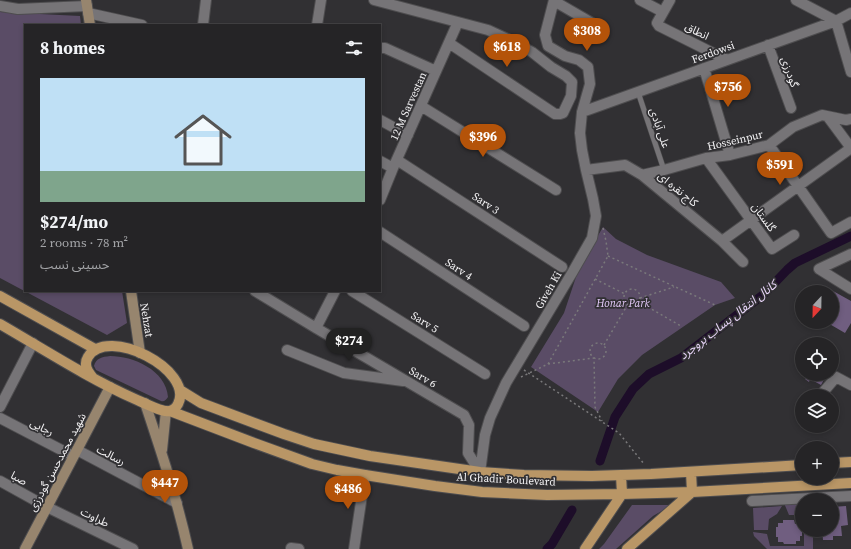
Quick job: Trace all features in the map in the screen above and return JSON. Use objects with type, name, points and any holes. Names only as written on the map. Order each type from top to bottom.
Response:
[{"type":"main road","points":[[0,296],[95,349]]},
{"type":"main road","points":[[0,324],[93,378]]},
{"type":"main road","points":[[93,378],[87,369],[86,360],[95,349],[106,346],[115,346],[140,353],[163,366],[171,375],[180,390],[180,400],[178,406],[173,410],[168,411]]},
{"type":"main road","name":"Al Ghadir Boulevard","points":[[93,378],[145,403],[312,464],[337,470],[435,486],[482,492],[622,494],[692,492],[851,483]]},
{"type":"main road","name":"Al Ghadir Boulevard","points":[[180,390],[201,403],[314,444],[370,456],[480,472],[524,475],[621,475],[795,465]]},
{"type":"main road","points":[[839,463],[851,462]]},
{"type":"main road","points":[[627,549],[692,492],[691,472]]},
{"type":"main road","points":[[585,549],[622,494],[621,475]]},
{"type":"street","points":[[203,24],[206,0]]},
{"type":"street","points":[[317,24],[321,0]]},
{"type":"street","points":[[374,0],[488,30],[532,52],[572,82],[571,96],[563,113],[555,114],[449,43]]},
{"type":"street","points":[[540,59],[548,46],[545,35],[554,0],[599,27]]},
{"type":"street","points":[[640,0],[663,12],[670,0]]},
{"type":"street","points":[[796,0],[836,20],[851,72]]},
{"type":"street","points":[[0,6],[18,9],[87,6],[139,24]]},
{"type":"street","points":[[87,6],[90,24]]},
{"type":"street","name":"انطاق","points":[[663,12],[657,23],[659,26],[727,60]]},
{"type":"street","name":"Ferdowsi","points":[[582,112],[836,20],[851,13]]},
{"type":"street","name":"12 M Sarvestan","points":[[381,198],[458,22]]},
{"type":"street","name":"گودرزی","points":[[768,45],[791,108]]},
{"type":"street","name":"Giveh Ki","points":[[480,472],[485,435],[490,418],[506,383],[592,238],[596,216],[582,150],[580,133],[582,112],[590,84],[588,67],[579,60],[565,56],[548,46]]},
{"type":"street","points":[[381,48],[385,48],[436,71]]},
{"type":"street","points":[[704,68],[730,155]]},
{"type":"street","points":[[421,106],[556,190]]},
{"type":"street","name":"Hosseinpur","points":[[642,175],[706,158],[730,155],[769,145],[793,127],[822,115],[846,120],[851,119]]},
{"type":"street","points":[[722,241],[851,148],[828,117]]},
{"type":"street","points":[[381,121],[408,135]]},
{"type":"street","points":[[769,145],[831,233],[851,222]]},
{"type":"street","name":"گلستان","points":[[706,158],[772,249],[794,235]]},
{"type":"street","name":"Sarv 3","points":[[381,160],[395,164],[562,267]]},
{"type":"street","name":"کاج نقره ای","points":[[586,170],[626,165],[642,175],[722,241],[743,262]]},
{"type":"street","name":"Sarv 4","points":[[381,233],[524,326]]},
{"type":"street","points":[[851,254],[819,269],[851,290]]},
{"type":"street","name":"Nehzat","points":[[131,292],[140,353]]},
{"type":"street","name":"Sarv 6","points":[[257,292],[464,415],[469,425],[468,453],[480,472]]},
{"type":"street","points":[[316,328],[334,292]]},
{"type":"street","name":"Sarv 5","points":[[354,292],[485,374]]},
{"type":"street","points":[[0,407],[33,343]]},
{"type":"street","points":[[288,350],[344,373],[409,382]]},
{"type":"street","points":[[826,389],[836,377],[851,385]]},
{"type":"street","name":"شهید محمدحسن گودرزی","points":[[25,549],[110,387]]},
{"type":"street","points":[[145,403],[177,503],[188,549]]},
{"type":"street","points":[[162,454],[168,411]]},
{"type":"street","name":"رجایی","points":[[0,418],[75,453]]},
{"type":"street","name":"رسالت","points":[[75,453],[177,503]]},
{"type":"street","points":[[354,549],[365,475]]},
{"type":"street","name":"صبا","points":[[0,482],[47,507]]},
{"type":"street","points":[[752,501],[851,496]]},
{"type":"street","name":"طراوت","points":[[47,507],[133,549]]},
{"type":"lane","name":"علی آبادی","points":[[638,92],[664,170]]},
{"type":"path","points":[[548,364],[608,256],[603,226],[596,216]]},
{"type":"path","points":[[608,256],[715,305]]},
{"type":"path","points":[[595,279],[625,294]]},
{"type":"path","points":[[640,298],[674,286]]},
{"type":"path","points":[[628,304],[624,298],[627,291],[631,289],[638,291],[640,295],[639,302]]},
{"type":"path","points":[[628,304],[632,305],[639,302]]},
{"type":"path","points":[[639,302],[681,326]]},
{"type":"path","points":[[604,345],[628,304]]},
{"type":"path","points":[[506,383],[548,364],[594,358],[602,358],[605,356],[606,348],[600,343],[593,345],[590,352],[594,358],[595,407],[602,422]]},
{"type":"path","points":[[517,365],[619,433],[651,474]]},
{"type":"green space","points":[[0,12],[80,16],[81,24],[24,24],[24,291],[0,278]]},
{"type":"green space","name":"Honar Park","points":[[603,227],[616,239],[647,255],[721,282],[735,298],[715,305],[642,355],[618,379],[598,412],[531,367],[564,313],[579,268]]},
{"type":"green space","points":[[26,292],[122,292],[127,323],[107,335]]},
{"type":"green space","points":[[110,356],[128,359],[147,366],[161,379],[166,387],[168,397],[164,401],[161,401],[96,370],[94,366],[98,360],[102,357]]},
{"type":"green space","points":[[784,503],[795,504],[795,515],[789,515]]},
{"type":"green space","points":[[632,505],[672,505],[653,516],[616,549],[599,549],[604,544]]},
{"type":"green space","points":[[782,506],[777,514],[769,519],[768,530],[754,530],[753,508]]},
{"type":"green space","points":[[753,532],[767,534],[770,546],[804,546],[804,537],[813,537],[813,549],[767,549],[754,536]]},
{"type":"building","points":[[839,294],[851,301],[851,323],[845,333],[838,329]]},
{"type":"building","points":[[814,381],[823,381],[821,385]]},
{"type":"building","points":[[839,506],[846,506],[848,525],[841,526],[842,536],[839,536]]},
{"type":"building","points":[[783,520],[794,520],[795,537],[800,537],[800,541],[796,541],[796,544],[784,544],[783,542],[778,542],[778,537],[776,537],[776,527],[778,527],[778,523],[783,523]]},
{"type":"building","points":[[823,537],[833,537],[833,540],[823,540]]},
{"type":"waterway","name":"کانال انتقال پساب بروجرد","points":[[600,461],[615,417],[633,389],[649,374],[681,358],[764,294],[795,263],[851,236]]},
{"type":"waterway","name":"کانال انتقال پساب بروجرد","points":[[547,549],[552,544],[572,510]]}]
